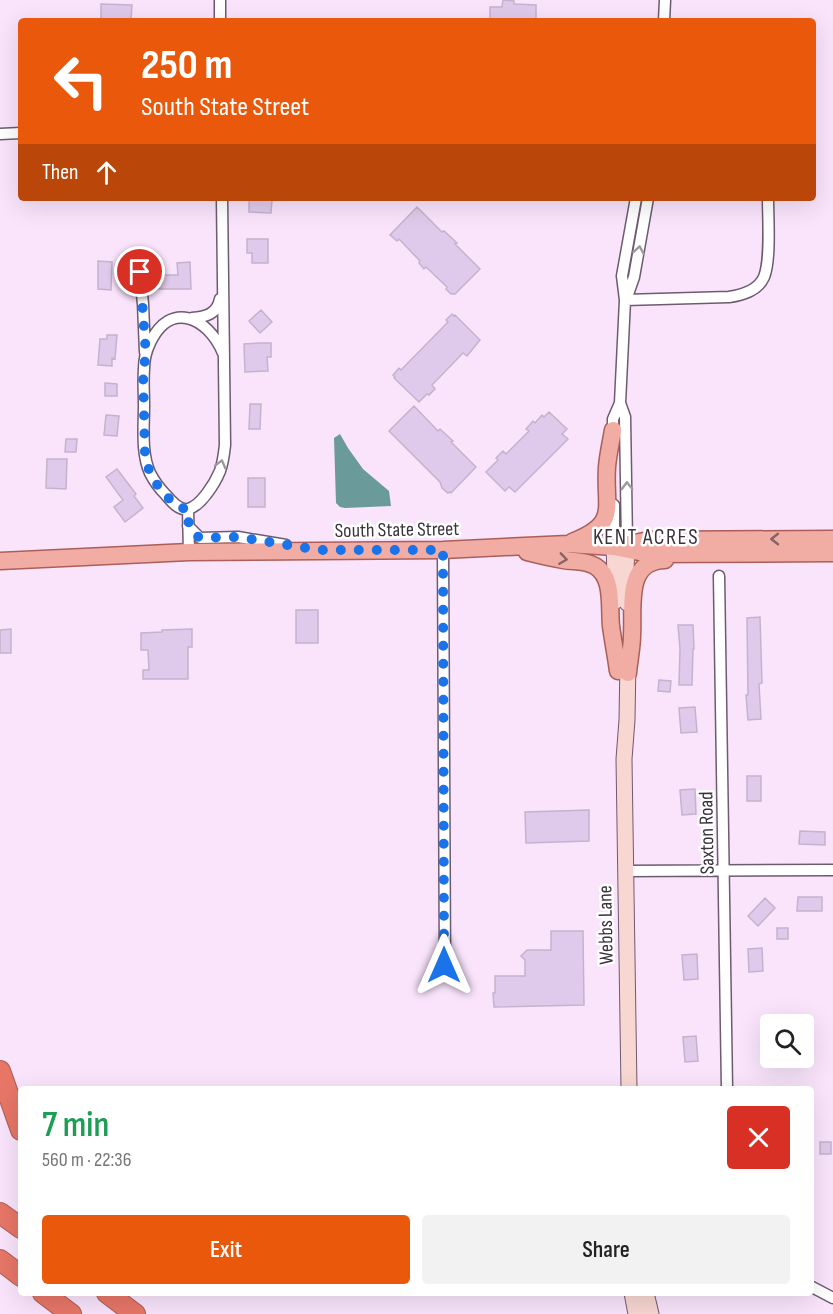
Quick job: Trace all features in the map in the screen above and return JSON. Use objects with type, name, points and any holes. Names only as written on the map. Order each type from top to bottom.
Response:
[{"type":"highway","points":[[0,1071],[18,1122]]},
{"type":"highway","points":[[0,1213],[18,1226]]},
{"type":"highway","points":[[0,1260],[18,1274]]},
{"type":"highway","points":[[47,1296],[71,1314]]},
{"type":"highway","points":[[111,1296],[135,1314]]},
{"type":"highway","points":[[129,1296],[147,1314]]},
{"type":"main road","points":[[568,544],[595,532],[607,512],[607,467],[613,430]]},
{"type":"main road","name":"South State Street","points":[[623,547],[649,540],[833,539]]},
{"type":"main road","name":"South State Street","points":[[0,561],[189,552],[443,550],[568,544],[623,547],[649,554],[833,553]]},
{"type":"main road","points":[[506,547],[564,561],[583,561],[600,570],[605,577],[609,592],[611,624],[623,672]]},
{"type":"main road","points":[[623,672],[633,634],[634,589],[642,568],[657,560],[737,558],[776,553]]},
{"type":"street","points":[[220,0],[220,18]]},
{"type":"street","points":[[664,18],[665,0]]},
{"type":"street","points":[[0,134],[18,133]]},
{"type":"street","points":[[222,201],[225,445],[224,457],[214,483],[198,504],[188,509],[181,508],[175,505],[160,489],[150,474],[145,454],[143,371],[146,355],[150,342],[163,324],[183,316],[204,317],[214,311],[219,304],[223,287]]},
{"type":"street","points":[[623,547],[613,419],[620,403],[625,300],[622,276],[635,201]]},
{"type":"street","points":[[625,300],[634,277],[647,201]]},
{"type":"street","points":[[625,300],[729,297],[744,295],[754,289],[764,279],[767,261],[768,201]]},
{"type":"street","points":[[138,256],[146,355]]},
{"type":"street","points":[[192,318],[209,331],[223,352]]},
{"type":"street","points":[[620,403],[625,417],[623,547]]},
{"type":"street","points":[[188,509],[189,552]]},
{"type":"street","points":[[188,526],[200,538],[238,537],[319,550]]},
{"type":"street","name":"Webbs Lane","points":[[623,547],[623,672],[627,720],[624,759],[629,1086]]},
{"type":"street","points":[[443,550],[444,965]]},
{"type":"street","name":"Saxton Road","points":[[720,576],[727,1086]]},
{"type":"street","points":[[625,872],[833,870]]},
{"type":"street","points":[[814,1288],[833,1298]]},
{"type":"street","points":[[633,1296],[636,1314]]},
{"type":"street","points":[[647,1296],[651,1314]]},
{"type":"shaded area","points":[[340,434],[363,469],[389,491],[391,506],[345,508],[336,503],[334,438]]},
{"type":"building","points":[[503,0],[514,1],[514,4],[536,5],[536,18],[490,18],[490,7],[502,7]]},
{"type":"building","points":[[101,4],[132,5],[131,18],[101,18]]},
{"type":"building","points":[[249,201],[272,201],[271,213],[249,212]]},
{"type":"building","points":[[417,207],[442,232],[444,231],[457,243],[455,244],[480,269],[455,294],[451,294],[446,289],[447,287],[426,267],[424,269],[420,261],[399,239],[397,241],[390,235]]},
{"type":"building","points":[[247,239],[268,239],[268,263],[252,263],[252,253],[247,253]]},
{"type":"building","points":[[98,261],[112,262],[111,290],[98,289]]},
{"type":"building","points":[[190,262],[191,289],[157,289],[157,275],[178,275],[177,263]]},
{"type":"building","points":[[261,310],[272,322],[260,333],[249,321]]},
{"type":"building","points":[[452,314],[480,340],[467,356],[463,353],[432,385],[435,389],[419,402],[393,375],[399,368],[401,370],[448,322],[446,320]]},
{"type":"building","points":[[107,335],[117,335],[115,359],[112,358],[112,366],[98,365],[100,339],[107,339]]},
{"type":"building","points":[[271,343],[271,357],[267,357],[268,371],[245,372],[244,344]]},
{"type":"building","points":[[105,383],[117,384],[117,396],[105,396]]},
{"type":"building","points":[[250,404],[261,404],[260,429],[249,429]]},
{"type":"building","points":[[414,406],[438,431],[440,429],[453,441],[451,442],[476,467],[451,493],[442,488],[440,482],[389,431]]},
{"type":"building","points":[[549,412],[567,429],[562,434],[568,439],[515,492],[509,487],[505,491],[486,472],[503,451],[506,454],[529,431],[526,429],[533,421],[535,423],[542,415],[544,417]]},
{"type":"building","points":[[106,415],[119,416],[117,436],[104,435]]},
{"type":"building","points":[[66,439],[77,439],[76,452],[65,452]]},
{"type":"building","points":[[47,459],[67,459],[66,489],[46,488]]},
{"type":"building","points":[[117,469],[136,494],[134,496],[143,508],[125,522],[114,507],[123,500],[106,477]]},
{"type":"building","points":[[248,478],[265,478],[265,507],[248,507]]},
{"type":"building","points":[[296,610],[318,610],[318,643],[296,643]]},
{"type":"building","points":[[760,617],[761,719],[748,720],[747,618]]},
{"type":"building","points":[[678,625],[693,625],[692,685],[679,685]]},
{"type":"building","points":[[11,629],[11,653],[0,653],[0,630]]},
{"type":"building","points":[[192,629],[192,647],[188,647],[188,679],[143,679],[143,670],[149,670],[148,650],[141,650],[141,633]]},
{"type":"building","points":[[659,680],[671,681],[670,692],[658,691]]},
{"type":"building","points":[[695,707],[697,732],[681,733],[679,708]]},
{"type":"building","points":[[747,776],[761,776],[761,801],[747,801]]},
{"type":"building","points":[[695,789],[696,814],[682,815],[680,790]]},
{"type":"building","points":[[589,810],[589,841],[526,843],[525,812]]},
{"type":"building","points":[[800,831],[825,832],[825,845],[799,844]]},
{"type":"building","points":[[798,897],[822,897],[822,911],[797,911]]},
{"type":"building","points":[[765,898],[775,908],[758,926],[748,916]]},
{"type":"building","points":[[777,928],[788,928],[788,939],[777,939]]},
{"type":"building","points":[[551,931],[583,931],[584,1005],[494,1007],[495,976],[525,976],[525,960],[521,956],[527,950],[551,950]]},
{"type":"building","points":[[762,948],[763,971],[749,972],[748,949]]},
{"type":"building","points":[[697,954],[698,979],[684,980],[682,955]]},
{"type":"building","points":[[696,1036],[698,1061],[685,1062],[683,1037]]},
{"type":"building","points":[[820,1142],[831,1142],[831,1154],[820,1154]]},
{"type":"district","name":"KENT ACRES","points":[[646,536]]},
{"type":"route","points":[[140,272],[146,355],[143,371],[145,454],[150,474],[160,489],[175,505],[188,509],[188,526],[195,534],[200,538],[238,537],[319,550],[443,550],[444,965]]}]
